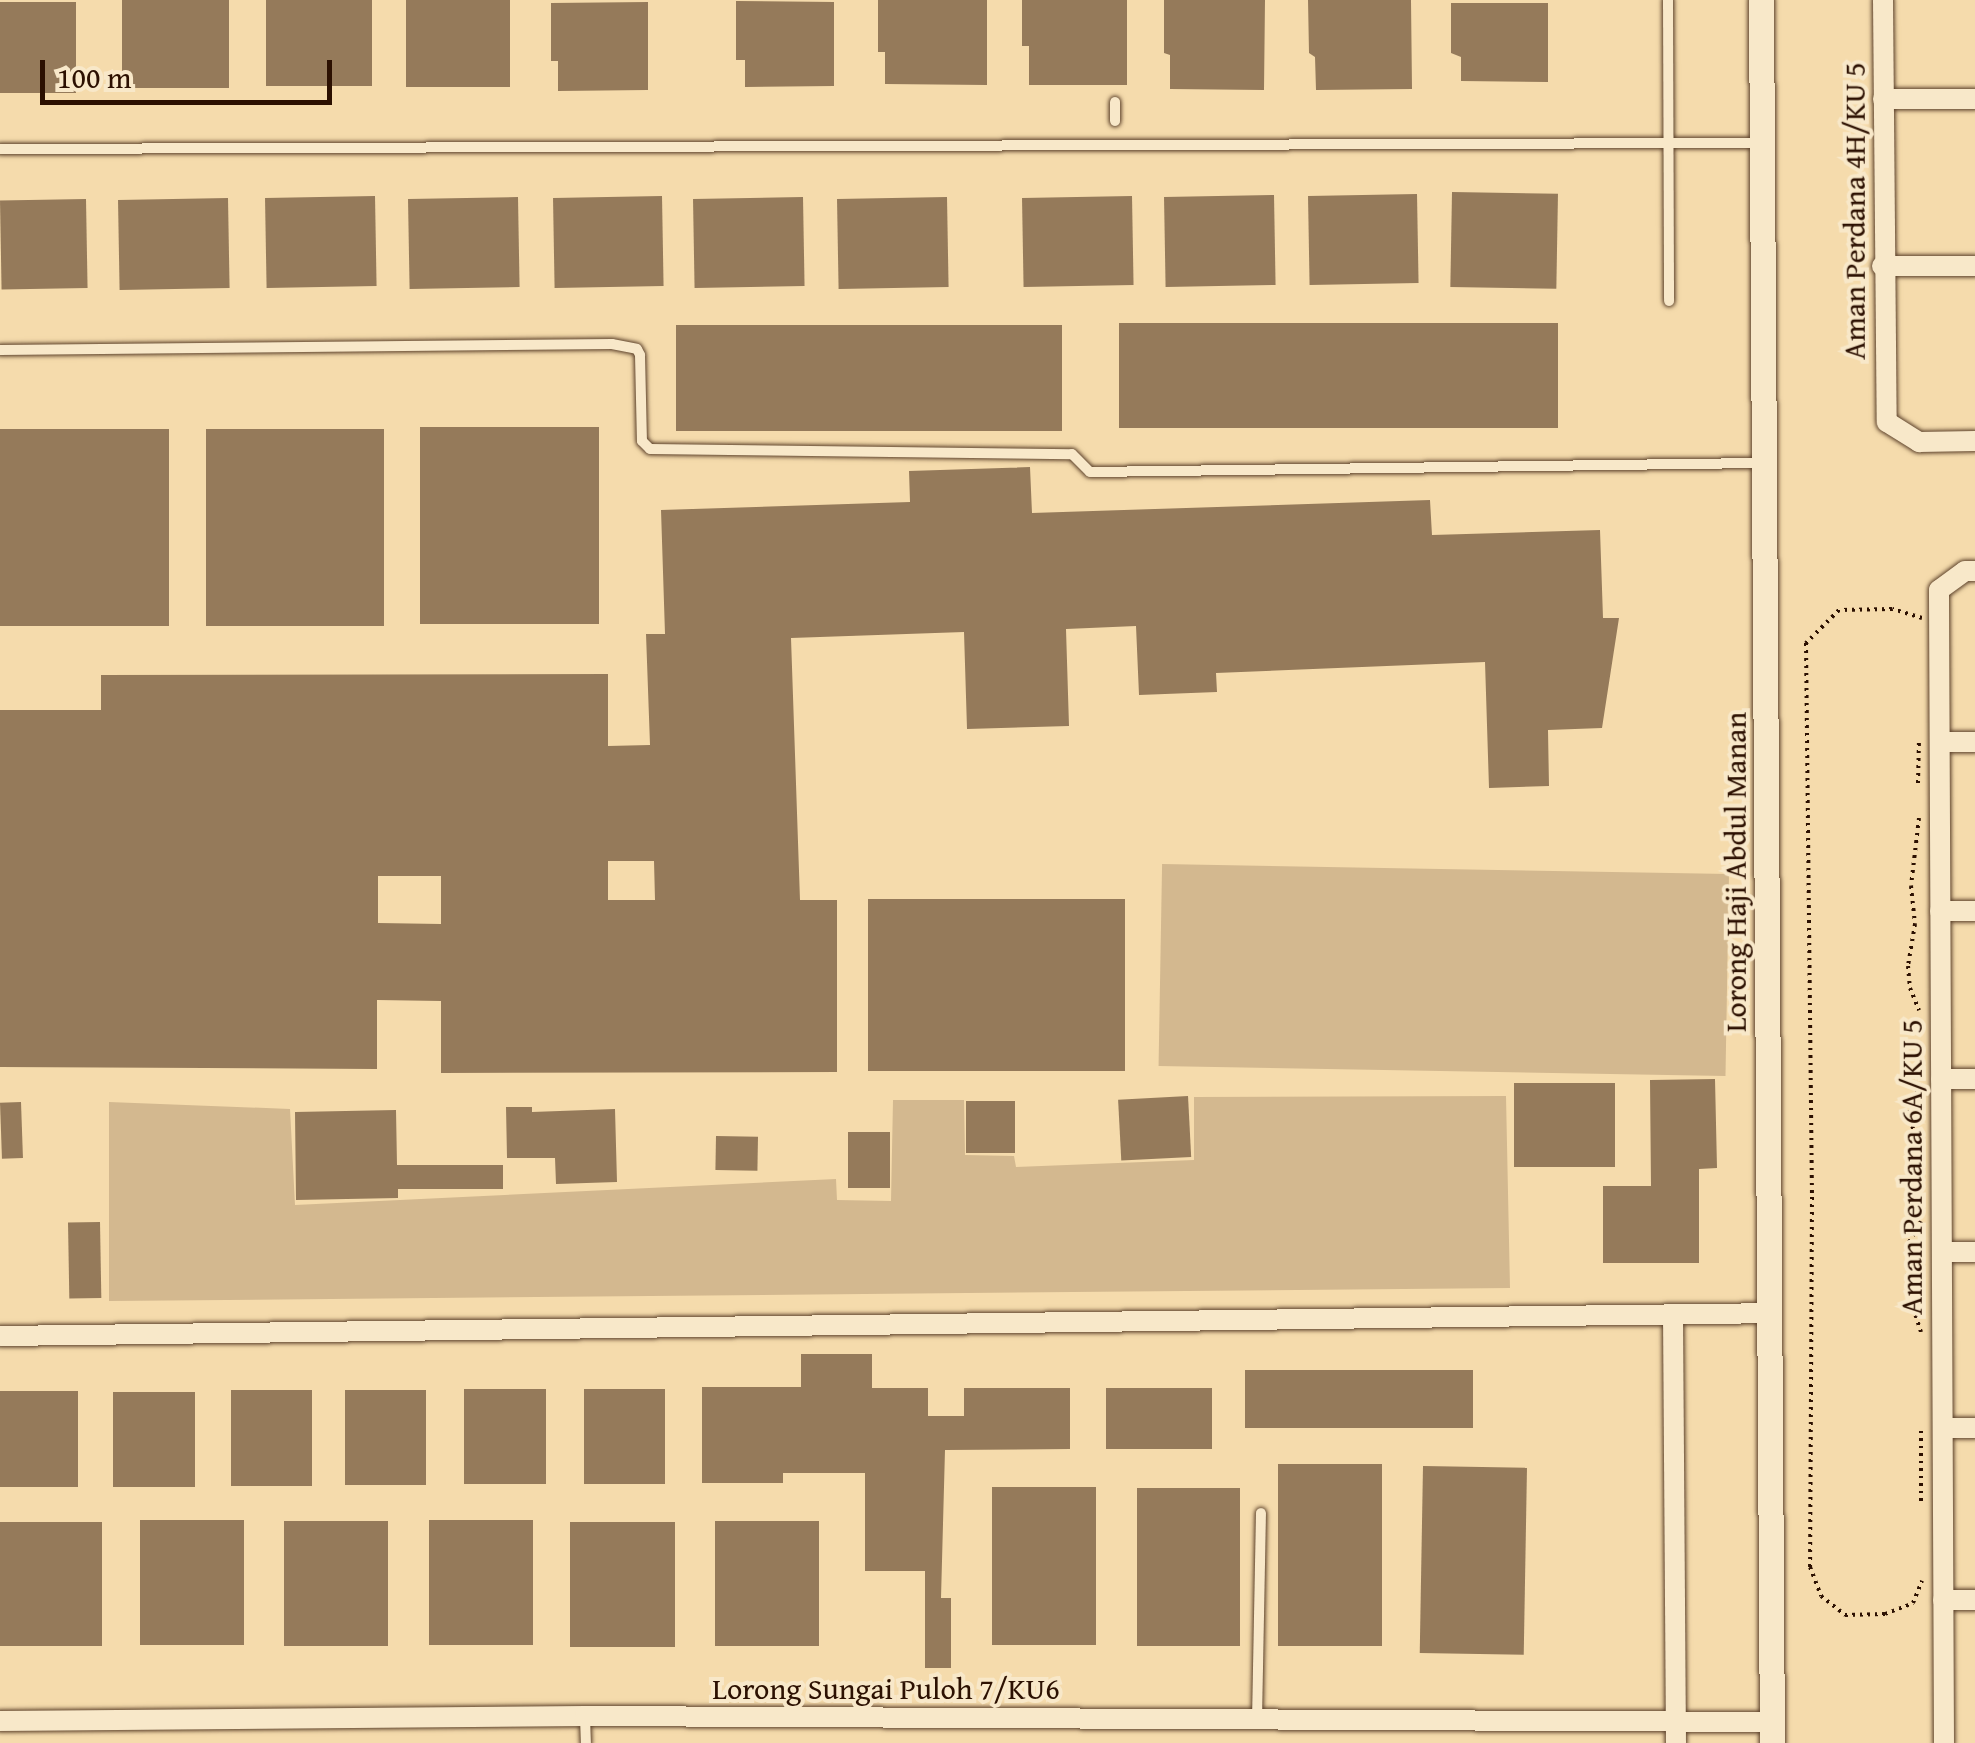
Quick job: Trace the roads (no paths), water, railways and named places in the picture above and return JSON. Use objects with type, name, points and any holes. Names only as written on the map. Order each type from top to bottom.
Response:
[{"type":"street","name":"Lorong Haji Abdul Manan","points":[[1761,0],[1772,1733]]},
{"type":"street","name":"Aman Perdana 4H/KU 5","points":[[1883,0],[1882,266],[1887,422],[1919,442],[1975,441]]},
{"type":"street","points":[[1883,100],[1975,99]]},
{"type":"street","points":[[1882,266],[1975,266]]},
{"type":"street","name":"Aman Perdana 6A/KU 5","points":[[1944,1743],[1942,1252],[1933,1073],[1940,911],[1940,742],[1927,626],[1939,590],[1964,571],[1975,571]]},
{"type":"street","points":[[1940,742],[1975,742]]},
{"type":"street","points":[[1940,911],[1975,911]]},
{"type":"street","points":[[1933,1073],[1975,1079]]},
{"type":"street","points":[[1942,1252],[1975,1252]]},
{"type":"street","points":[[0,1336],[1769,1313]]},
{"type":"street","points":[[1673,1314],[1676,1733]]},
{"type":"street","points":[[1943,1428],[1975,1428]]},
{"type":"street","points":[[1944,1600],[1975,1600]]},
{"type":"street","name":"Lorong Sungai Puloh 7/KU6","points":[[0,1721],[586,1716],[1257,1721],[1772,1733]]},
{"type":"lane","points":[[1668,0],[1670,302]]},
{"type":"lane","points":[[1115,102],[1115,122]]},
{"type":"lane","points":[[0,148],[1762,143]]},
{"type":"lane","points":[[0,350],[612,344],[637,348],[640,355],[642,441],[650,449],[1072,454],[1090,472],[1764,463]]},
{"type":"lane","points":[[1257,1721],[1260,1513]]},
{"type":"lane","points":[[586,1716],[586,1743]]}]
